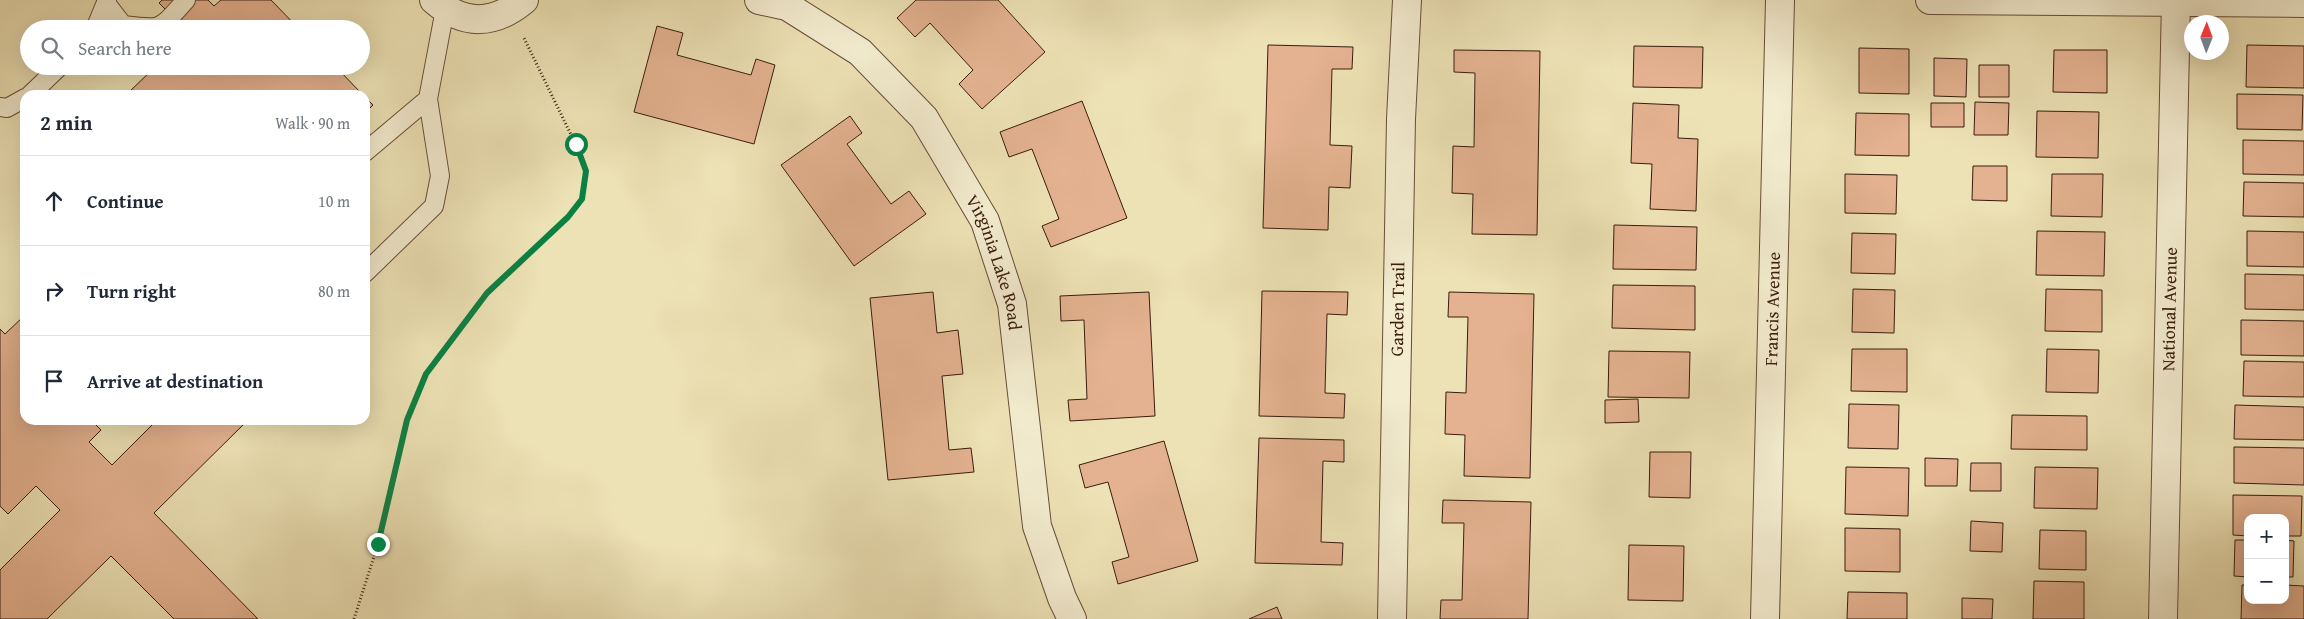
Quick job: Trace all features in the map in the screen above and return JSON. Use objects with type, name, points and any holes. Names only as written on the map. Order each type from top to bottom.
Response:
[{"type":"street","name":"Virginia Lake Road","points":[[759,0],[787,6],[860,52],[924,118],[985,221],[1012,304],[1037,526],[1062,598],[1072,619]]},
{"type":"street","name":"Garden Trail","points":[[1392,619],[1401,119],[1406,0]]},
{"type":"street","name":"Francis Avenue","points":[[1765,619],[1780,0]]},
{"type":"street","points":[[1930,0],[2304,3]]},
{"type":"street","name":"National Avenue","points":[[2163,619],[2176,1]]},
{"type":"street","points":[[440,5],[461,16],[478,20],[495,18],[518,5]]},
{"type":"lane","points":[[168,20],[186,0]]},
{"type":"lane","points":[[106,1],[119,20]]},
{"type":"lane","points":[[99,20],[106,1]]},
{"type":"lane","points":[[370,268],[434,206],[440,176],[430,127],[428,99],[440,5]]},
{"type":"lane","points":[[35,90],[51,75]]},
{"type":"lane","points":[[370,148],[428,99]]},
{"type":"lane","points":[[0,107],[7,108],[20,101]]},
{"type":"path","points":[[354,619],[378,544],[407,420],[426,374],[487,293],[568,217],[582,199],[586,171],[518,5]]},
{"type":"building","points":[[162,0],[208,0],[214,6],[221,0],[271,0],[290,20],[176,20],[159,3]]},
{"type":"building","points":[[916,0],[998,0],[1045,52],[982,109],[959,84],[973,70],[930,23],[915,37],[897,18]]},
{"type":"building","points":[[657,26],[683,33],[677,55],[751,75],[756,59],[775,65],[754,144],[634,112]]},
{"type":"building","points":[[1268,45],[1353,47],[1352,69],[1332,69],[1330,145],[1352,146],[1350,188],[1329,187],[1328,230],[1263,228]]},
{"type":"building","points":[[2247,45],[2304,46],[2304,88],[2246,87]]},
{"type":"building","points":[[1634,46],[1703,47],[1702,88],[1633,87]]},
{"type":"building","points":[[1859,48],[1909,49],[1909,94],[1859,93]]},
{"type":"building","points":[[1454,50],[1540,51],[1537,235],[1472,234],[1473,194],[1452,193],[1453,146],[1474,147],[1475,73],[1454,72]]},
{"type":"building","points":[[2054,50],[2107,50],[2107,93],[2053,92]]},
{"type":"building","points":[[1934,58],[1967,59],[1966,97],[1934,96]]},
{"type":"building","points":[[1979,65],[2009,65],[2009,97],[1979,97]]},
{"type":"building","points":[[147,75],[344,75],[358,90],[131,90]]},
{"type":"building","points":[[2237,94],[2303,95],[2302,130],[2237,129]]},
{"type":"building","points":[[1082,101],[1127,218],[1051,247],[1042,226],[1059,219],[1032,149],[1009,157],[1000,132]]},
{"type":"building","points":[[1975,102],[2009,103],[2008,135],[1974,135]]},
{"type":"building","points":[[1633,103],[1679,105],[1678,138],[1698,139],[1696,211],[1650,209],[1652,164],[1631,163]]},
{"type":"building","points":[[1931,103],[1964,103],[1964,127],[1931,127]]},
{"type":"building","points":[[2037,111],[2099,112],[2098,158],[2036,157]]},
{"type":"building","points":[[1856,113],[1909,114],[1909,156],[1855,155]]},
{"type":"building","points":[[850,116],[862,133],[847,144],[891,204],[909,191],[926,214],[854,266],[781,165]]},
{"type":"building","points":[[2243,140],[2304,141],[2304,175],[2243,174]]},
{"type":"building","points":[[1973,166],[2007,166],[2007,201],[1972,200]]},
{"type":"building","points":[[1845,174],[1897,175],[1896,214],[1845,213]]},
{"type":"building","points":[[2052,174],[2103,174],[2102,217],[2051,216]]},
{"type":"building","points":[[2244,182],[2304,183],[2304,217],[2243,216]]},
{"type":"building","points":[[1614,225],[1697,227],[1696,270],[1613,269]]},
{"type":"building","points":[[2037,231],[2105,232],[2104,276],[2036,275]]},
{"type":"building","points":[[2247,231],[2304,232],[2304,267],[2247,266]]},
{"type":"building","points":[[1852,233],[1896,234],[1895,274],[1851,273]]},
{"type":"building","points":[[2245,274],[2304,275],[2304,310],[2245,309]]},
{"type":"building","points":[[1613,285],[1695,286],[1695,330],[1612,328]]},
{"type":"building","points":[[1853,289],[1895,290],[1894,333],[1852,332]]},
{"type":"building","points":[[2046,289],[2102,290],[2102,332],[2045,331]]},
{"type":"building","points":[[1262,291],[1348,292],[1347,315],[1327,314],[1325,393],[1345,394],[1344,418],[1259,416]]},
{"type":"building","points":[[933,292],[937,333],[958,330],[963,374],[942,376],[949,450],[971,448],[974,472],[888,480],[870,298]]},
{"type":"building","points":[[1149,292],[1155,416],[1070,421],[1068,400],[1087,399],[1084,320],[1061,321],[1060,296]]},
{"type":"building","points":[[1449,292],[1534,294],[1530,478],[1464,476],[1465,435],[1445,434],[1446,392],[1466,393],[1468,317],[1448,317]]},
{"type":"building","points":[[20,320],[20,425],[96,425],[101,430],[89,442],[112,465],[152,425],[243,425],[154,513],[258,619],[174,619],[111,556],[47,619],[0,619],[0,570],[60,510],[36,486],[8,514],[0,506],[0,329],[5,334]]},
{"type":"building","points":[[2241,320],[2304,321],[2304,356],[2241,355]]},
{"type":"building","points":[[1852,349],[1907,349],[1907,392],[1851,391]]},
{"type":"building","points":[[2047,349],[2099,350],[2098,393],[2046,392]]},
{"type":"building","points":[[1609,351],[1690,352],[1689,398],[1608,397]]},
{"type":"building","points":[[2244,361],[2304,362],[2304,397],[2243,396]]},
{"type":"building","points":[[1638,399],[1639,422],[1605,423],[1605,400]]},
{"type":"building","points":[[1849,404],[1899,405],[1898,449],[1848,448]]},
{"type":"building","points":[[2235,405],[2304,407],[2304,440],[2234,439]]},
{"type":"building","points":[[2012,415],[2087,416],[2087,450],[2011,449]]},
{"type":"building","points":[[1259,438],[1344,440],[1344,462],[1323,461],[1321,542],[1343,543],[1342,565],[1255,563]]},
{"type":"building","points":[[1164,441],[1198,561],[1118,584],[1112,562],[1129,557],[1108,482],[1085,488],[1079,465]]},
{"type":"building","points":[[2234,447],[2304,448],[2304,485],[2234,483]]},
{"type":"building","points":[[1650,452],[1691,452],[1690,498],[1649,497]]},
{"type":"building","points":[[1925,458],[1958,459],[1957,486],[1925,486]]},
{"type":"building","points":[[1971,463],[2001,463],[2001,491],[1970,491]]},
{"type":"building","points":[[1846,467],[1909,468],[1908,516],[1845,514]]},
{"type":"building","points":[[2035,467],[2098,468],[2097,509],[2034,508]]},
{"type":"building","points":[[2233,495],[2302,496],[2301,536],[2289,536],[2289,514],[2244,514],[2244,536],[2233,535]]},
{"type":"building","points":[[1443,500],[1531,502],[1528,619],[1440,619],[1441,600],[1462,600],[1464,523],[1442,523]]},
{"type":"building","points":[[1971,521],[2003,523],[2002,552],[1970,551]]},
{"type":"building","points":[[1845,528],[1900,529],[1900,572],[1845,571]]},
{"type":"building","points":[[2040,530],[2086,531],[2086,570],[2039,569]]},
{"type":"building","points":[[2235,540],[2244,540],[2244,577],[2234,576]]},
{"type":"building","points":[[2289,540],[2294,541],[2293,577],[2289,577]]},
{"type":"building","points":[[1629,545],[1684,546],[1683,601],[1628,600]]},
{"type":"building","points":[[2034,581],[2084,582],[2084,619],[2033,619]]},
{"type":"building","points":[[2242,585],[2244,585],[2244,604],[2289,604],[2289,585],[2304,586],[2304,619],[2241,619]]},
{"type":"building","points":[[1848,592],[1907,593],[1907,619],[1847,619]]},
{"type":"building","points":[[1962,598],[1993,599],[1992,619],[1962,619]]},
{"type":"building","points":[[1277,607],[1282,619],[1249,619]]},
{"type":"route","points":[[378,544],[407,420],[426,374],[487,293],[568,217],[582,199],[586,171],[576,144]]}]
